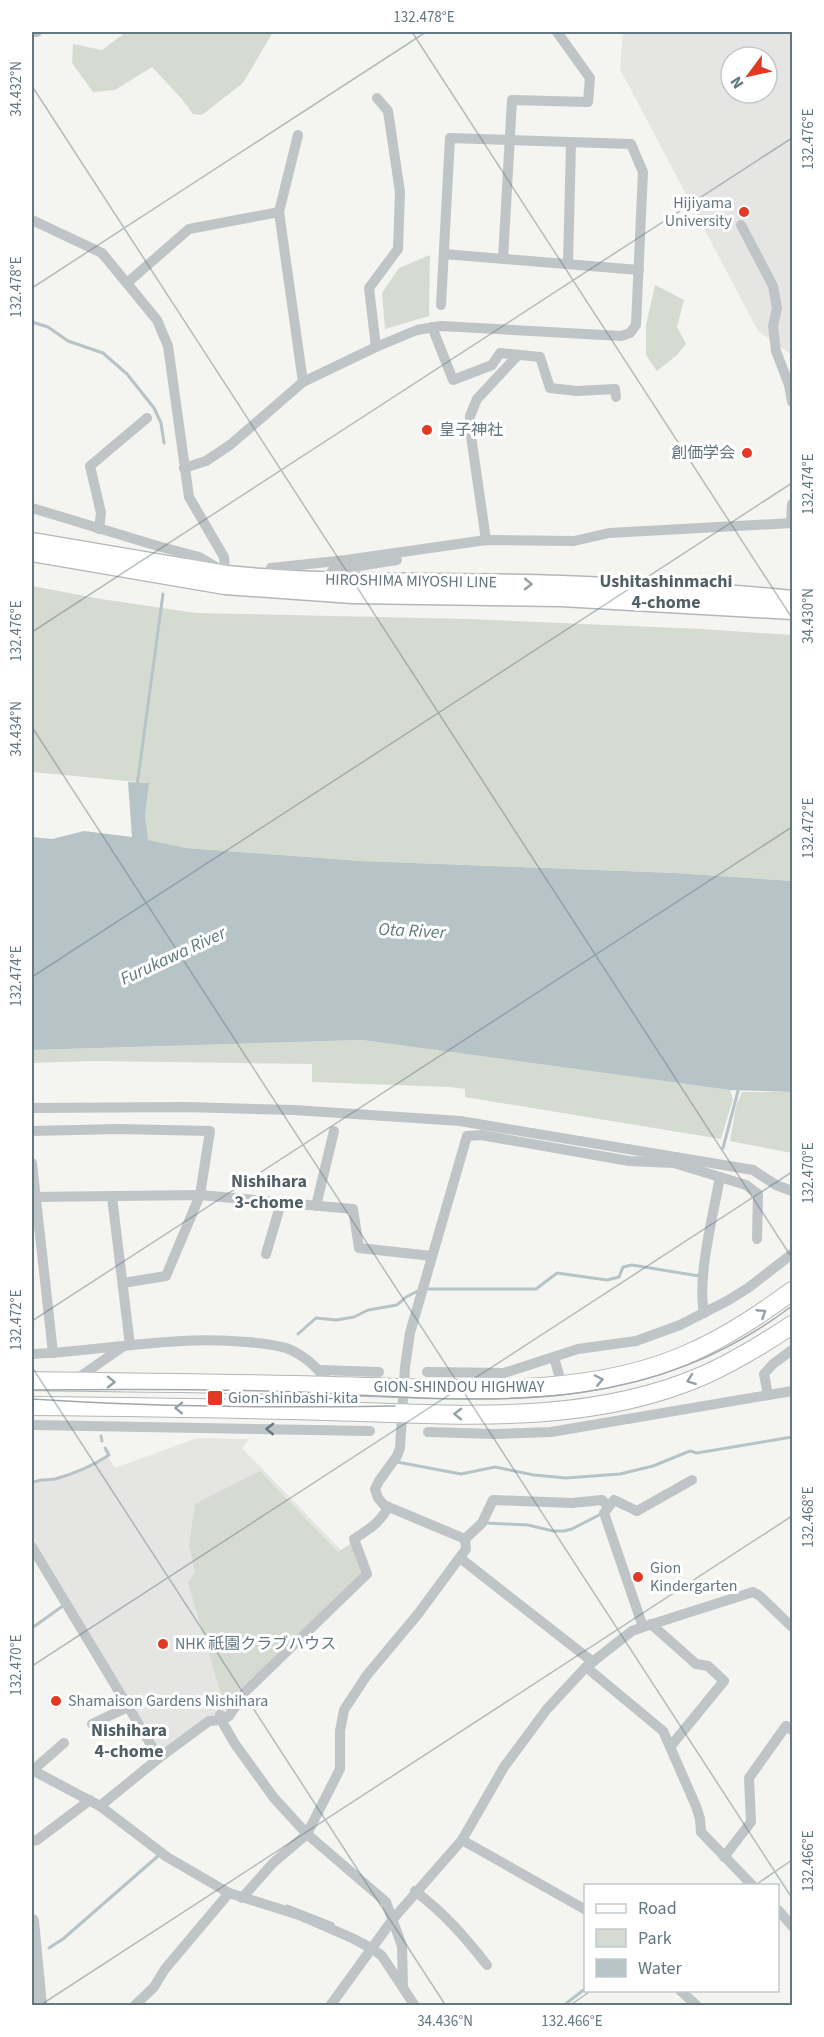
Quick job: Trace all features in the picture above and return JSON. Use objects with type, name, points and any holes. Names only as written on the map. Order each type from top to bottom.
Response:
[{"type":"highway","name":"GION-SHINDOU HIGHWAY","points":[[32,1381],[503,1389],[562,1386],[628,1374],[692,1353],[766,1310],[792,1291]]},
{"type":"highway","name":"GION-SHINDOU HIGHWAY","points":[[32,1406],[497,1415],[587,1407],[625,1400],[684,1383],[744,1356],[792,1325]]},
{"type":"main road","name":"HIROSHIMA MIYOSHI LINE","points":[[32,541],[225,580],[562,584],[792,599]]},
{"type":"main road","name":"HIROSHIMA MIYOSHI LINE","points":[[32,553],[353,595],[561,598],[792,611]]},
{"type":"street","points":[[32,32],[37,32]]},
{"type":"street","points":[[503,259],[512,100],[588,102],[590,78],[557,32]]},
{"type":"street","points":[[375,347],[369,288],[398,249],[400,192],[388,111],[377,98]]},
{"type":"street","points":[[298,135],[279,212],[303,382]]},
{"type":"street","points":[[184,468],[206,461],[230,445],[303,382],[375,347],[417,330],[441,326],[621,336],[630,333],[636,325],[643,172],[631,144],[450,138],[441,306]]},
{"type":"street","points":[[568,264],[571,143]]},
{"type":"street","points":[[127,283],[189,229],[279,212]]},
{"type":"street","points":[[32,220],[102,253],[157,320],[168,346],[189,497],[224,557],[225,580]]},
{"type":"street","points":[[741,225],[773,286],[777,308],[773,326],[776,351],[789,385],[792,402]]},
{"type":"street","points":[[444,254],[639,270]]},
{"type":"street","points":[[432,327],[453,380],[492,365],[500,353],[540,357],[550,388],[577,391],[615,389],[616,397]]},
{"type":"street","points":[[486,540],[470,416],[477,399],[518,355]]},
{"type":"street","points":[[99,529],[101,513],[90,466],[147,418]]},
{"type":"street","points":[[271,568],[404,553],[486,540],[574,541],[609,533],[792,523],[792,504]]},
{"type":"street","points":[[32,508],[199,557],[225,580]]},
{"type":"street","points":[[325,580],[333,570],[398,560],[404,553]]},
{"type":"street","points":[[32,1108],[240,1109],[460,1121],[753,1170],[776,1185],[792,1191]]},
{"type":"street","points":[[32,1131],[118,1129],[210,1131],[200,1196],[166,1276],[123,1283]]},
{"type":"street","points":[[316,1206],[334,1131]]},
{"type":"street","points":[[465,1539],[388,1507],[380,1502],[375,1489],[399,1453],[403,1388],[410,1333],[467,1136],[481,1135],[629,1161],[674,1163],[746,1185],[758,1194],[757,1239]]},
{"type":"street","points":[[32,1163],[33,1197],[53,1353]]},
{"type":"street","points":[[704,1314],[701,1302],[703,1280],[720,1177]]},
{"type":"street","points":[[33,1197],[200,1196],[353,1209],[359,1248],[432,1256]]},
{"type":"street","points":[[112,1197],[128,1345]]},
{"type":"street","points":[[266,1254],[281,1203]]},
{"type":"street","points":[[427,1372],[504,1373],[578,1349],[636,1341],[680,1326],[704,1314],[748,1288],[792,1254]]},
{"type":"street","points":[[32,1354],[215,1339],[260,1343],[294,1352],[320,1370],[331,1386]]},
{"type":"street","points":[[72,1381],[128,1345]]},
{"type":"street","points":[[768,1395],[764,1374],[772,1364],[792,1350]]},
{"type":"street","points":[[554,1357],[562,1386]]},
{"type":"street","points":[[320,1370],[379,1372]]},
{"type":"street","points":[[428,1432],[522,1434],[551,1432],[792,1391]]},
{"type":"street","points":[[87,1406],[103,1426]]},
{"type":"street","points":[[309,1430],[330,1411]]},
{"type":"street","points":[[497,1415],[506,1428],[522,1434]]},
{"type":"street","points":[[32,1425],[370,1431]]},
{"type":"street","points":[[670,1747],[724,1681],[708,1666],[696,1664],[647,1626],[604,1513],[614,1500],[637,1511],[692,1480]]},
{"type":"street","points":[[465,1539],[482,1523],[493,1500],[572,1503],[602,1500],[608,1506]]},
{"type":"street","points":[[100,1806],[209,1721],[229,1716],[245,1692],[367,1574],[354,1539],[378,1522],[388,1507]]},
{"type":"street","points":[[242,1898],[273,1863],[307,1834],[340,1769],[340,1731],[344,1710],[367,1675],[418,1614],[460,1558],[466,1549],[465,1539]]},
{"type":"street","points":[[32,1547],[159,1758]]},
{"type":"street","points":[[460,1558],[589,1665],[663,1731],[696,1806],[700,1820],[700,1832],[751,1884]]},
{"type":"street","points":[[330,2006],[415,1891],[462,1840],[504,1767],[547,1709],[589,1665],[632,1632],[753,1592],[792,1627]]},
{"type":"street","points":[[92,1724],[128,1707]]},
{"type":"street","points":[[221,1717],[235,1744],[268,1790],[307,1834],[386,1902],[402,1946],[403,1985]]},
{"type":"street","points":[[724,1857],[751,1822],[749,1778],[786,1726],[792,1730]]},
{"type":"street","points":[[64,1743],[32,1770],[100,1806],[167,1857],[229,1893],[299,1915],[373,1949],[382,1956],[415,2006]]},
{"type":"street","points":[[32,1841],[37,1840],[90,1800]]},
{"type":"street","points":[[462,1840],[584,1909]]},
{"type":"street","points":[[415,1891],[456,1926],[487,1965]]},
{"type":"street","points":[[134,2006],[154,1987],[165,1969],[229,1893]]},
{"type":"street","points":[[779,1912],[792,1926]]},
{"type":"street","points":[[32,1921],[33,1959],[40,2006]]},
{"type":"street","points":[[682,1992],[697,2006]]},
{"type":"shaded area","name":"Hijiyama University","points":[[623,32],[792,32],[792,355],[758,331],[620,69]]},
{"type":"shaded area","points":[[197,1438],[249,1439],[242,1448],[341,1550],[351,1543],[361,1573],[239,1691],[226,1713],[211,1716],[162,1752],[158,1750],[32,1541],[32,1484],[42,1480],[52,1481],[108,1457],[115,1468]]},
{"type":"green space","points":[[126,32],[273,32],[243,83],[202,115],[193,114],[152,67],[115,90],[93,92],[72,63],[73,44],[102,50]]},
{"type":"green space","points":[[430,255],[429,316],[385,329],[382,293],[399,268]]},
{"type":"green space","points":[[655,285],[684,300],[677,327],[686,344],[677,355],[657,371],[646,355],[646,325]]},
{"type":"green space","points":[[32,586],[196,613],[469,619],[792,635],[792,881],[675,873],[361,861],[186,848],[147,840],[145,815],[148,783],[32,772]]},
{"type":"green space","points":[[362,1040],[730,1090],[733,1099],[721,1139],[465,1097],[465,1089],[312,1082],[312,1064],[93,1061],[32,1063],[32,1050]]},
{"type":"green space","points":[[742,1092],[792,1092],[792,1153],[730,1141],[736,1106]]},
{"type":"green space","points":[[260,1471],[338,1552],[351,1544],[361,1573],[239,1691],[226,1711],[188,1583],[195,1572],[189,1545],[195,1504]]},
{"type":"water","points":[[128,782],[149,783],[145,815],[148,840],[186,848],[361,861],[675,873],[792,881],[792,1092],[730,1090],[362,1040],[32,1050],[32,837],[52,839],[84,831],[132,837]]},
{"type":"waterway","points":[[32,322],[48,327],[68,341],[103,353],[127,374],[154,408],[161,423],[164,443]]},
{"type":"waterway","points":[[137,786],[163,594]]},
{"type":"waterway","points":[[723,1148],[738,1091]]},
{"type":"waterway","points":[[427,1289],[536,1289],[557,1273],[607,1280],[619,1277],[623,1267],[632,1265],[699,1276],[699,1274]]},
{"type":"waterway","points":[[298,1334],[316,1318],[336,1320],[354,1317],[368,1310],[397,1305],[418,1291]]},
{"type":"waterway","points":[[101,1436],[102,1441]]},
{"type":"waterway","points":[[397,1462],[461,1474],[495,1467],[534,1475],[566,1478],[620,1474],[653,1466],[690,1451],[697,1453],[792,1437]]},
{"type":"waterway","points":[[32,1483],[55,1479],[90,1466],[109,1455],[105,1448]]},
{"type":"waterway","points":[[486,1523],[528,1525],[553,1531],[564,1531],[599,1515]]},
{"type":"waterway","points":[[32,1628],[64,1605]]},
{"type":"waterway","points":[[49,1948],[63,1939],[158,1856]]},
{"type":"waterway","points":[[287,1906],[333,1924]]},
{"type":"waterway","points":[[563,2006],[584,1990]]},
{"type":"tram line","points":[[32,1390],[233,1390],[494,1399],[555,1396],[616,1386],[675,1370],[734,1343],[792,1306]]},
{"type":"tram line","points":[[32,1399],[213,1406],[395,1406]]},
{"type":"place","name":"Hijiyama University","points":[[744,212]]},
{"type":"place","name":"皇子神社","points":[[427,430]]},
{"type":"place","name":"創価学会","points":[[747,453]]},
{"type":"place","name":"Gion-shinbashi-kita","points":[[215,1398]]},
{"type":"place","name":"Gion Kindergarten","points":[[638,1577]]},
{"type":"place","name":"NHK 祇園クラブハウス","points":[[163,1644]]},
{"type":"place","name":"Shamaison Gardens Nishihara","points":[[56,1701]]},
{"type":"district","name":"Ushitashinmachi 4-chome","points":[[666,591]]},
{"type":"district","name":"Nishihara 3-chome","points":[[269,1191]]},
{"type":"district","name":"Nishihara 4-chome","points":[[129,1740]]},
{"type":"water label","name":"Ota River","points":[[412,931]]},
{"type":"water label","name":"Furukawa River","points":[[173,956]]}]
